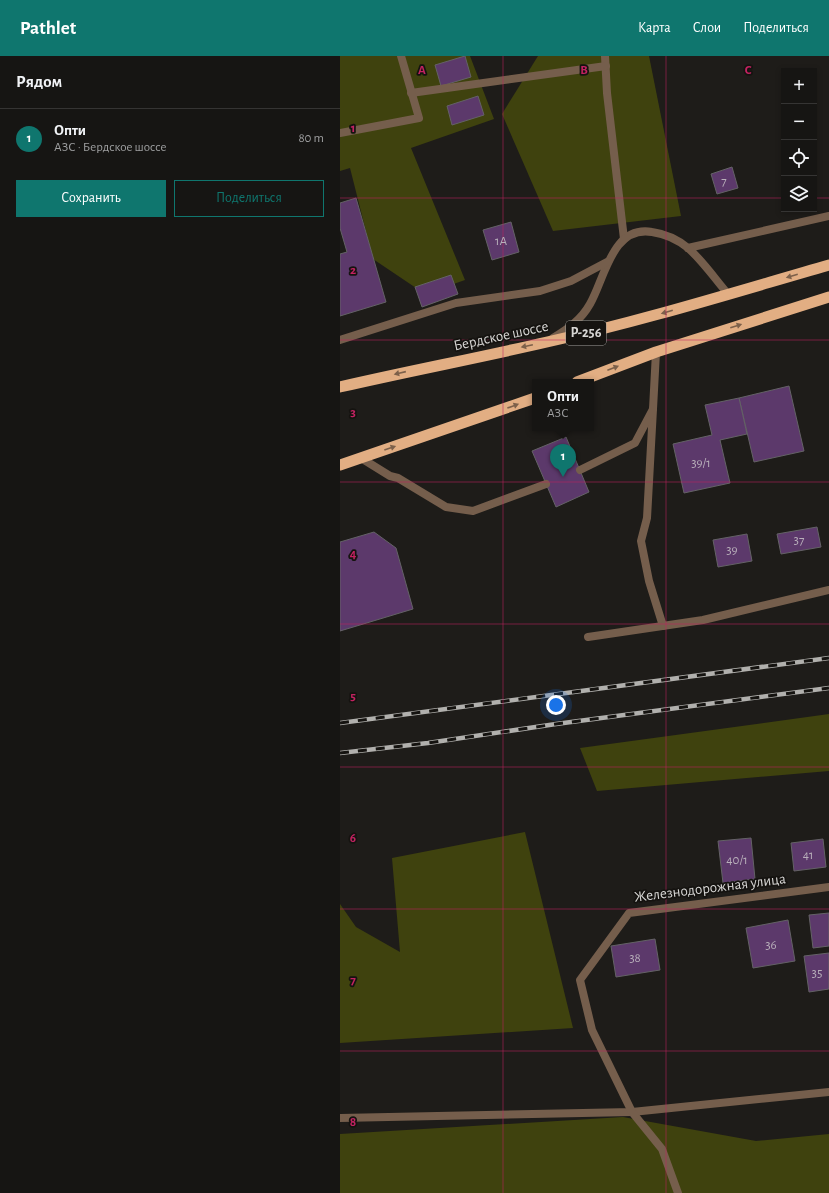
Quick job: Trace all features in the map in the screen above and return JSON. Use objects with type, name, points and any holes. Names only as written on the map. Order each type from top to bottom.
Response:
[{"type":"highway","name":"Бердское шоссе","points":[[340,387],[546,342],[648,317],[829,265]]},
{"type":"highway","points":[[585,379],[656,352],[829,297]]},
{"type":"highway","points":[[340,465],[532,399]]},
{"type":"street","points":[[340,132],[419,118],[401,56]]},
{"type":"street","points":[[605,56],[624,239]]},
{"type":"street","points":[[411,93],[606,66]]},
{"type":"street","points":[[688,248],[829,216]]},
{"type":"street","points":[[546,342],[575,324],[590,304],[607,262],[624,239],[641,230],[667,235],[688,248],[728,294]]},
{"type":"street","points":[[340,340],[456,303],[540,291],[571,281],[607,262]]},
{"type":"street","points":[[656,352],[647,518],[641,541],[649,581],[663,626]]},
{"type":"street","points":[[580,470],[635,443],[653,409]]},
{"type":"street","points":[[361,458],[446,507],[473,511],[546,484]]},
{"type":"street","points":[[588,637],[703,620],[829,590]]},
{"type":"street","name":"Железнодорожная улица","points":[[678,1193],[662,1149],[632,1112],[592,1030],[580,980],[629,912],[829,887]]},
{"type":"street","points":[[340,1118],[632,1112],[829,1092]]},
{"type":"shaded area","points":[[340,56],[470,56],[494,119],[411,148],[465,280],[425,294],[373,259],[350,168],[340,171]]},
{"type":"shaded area","points":[[538,56],[649,56],[681,216],[553,231],[502,114]]},
{"type":"shaded area","points":[[829,714],[829,771],[597,791],[580,748]]},
{"type":"shaded area","points":[[525,832],[573,1028],[340,1043],[340,904],[356,927],[400,952],[392,858]]},
{"type":"shaded area","points":[[623,1117],[756,1141],[829,1134],[829,1193],[340,1193],[340,1134]]},
{"type":"building","points":[[465,56],[471,77],[441,86],[435,65]]},
{"type":"building","points":[[478,96],[484,115],[452,125],[447,106]]},
{"type":"building","points":[[732,167],[738,188],[717,194],[711,174]]},
{"type":"building","points":[[356,198],[386,302],[340,316],[340,254],[347,252],[340,228],[340,203]]},
{"type":"building","points":[[511,222],[519,252],[492,260],[483,230]]},
{"type":"building","points":[[451,275],[458,294],[422,307],[415,287]]},
{"type":"building","points":[[789,386],[804,451],[754,462],[739,398]]},
{"type":"building","points":[[739,398],[747,434],[720,440],[730,483],[684,493],[673,444],[712,435],[705,405]]},
{"type":"building","points":[[566,437],[589,492],[556,507],[532,451]]},
{"type":"building","points":[[817,527],[821,547],[781,554],[777,534]]},
{"type":"building","points":[[374,532],[396,548],[413,609],[340,631],[340,542]]},
{"type":"building","points":[[747,534],[752,561],[718,567],[713,540]]},
{"type":"building","points":[[751,838],[755,879],[723,883],[718,841]]},
{"type":"building","points":[[823,839],[826,867],[794,871],[791,843]]},
{"type":"building","points":[[829,913],[829,946],[813,948],[809,915]]},
{"type":"building","points":[[788,920],[795,961],[753,968],[746,928]]},
{"type":"building","points":[[655,939],[660,970],[616,977],[611,946]]},
{"type":"building","points":[[829,953],[829,989],[809,992],[804,956]]},
{"type":"railway","points":[[340,723],[829,658]]},
{"type":"railway","points":[[340,753],[428,743],[556,724],[829,688]]},
{"type":"place","name":"Опти","points":[[563,477]]}]
